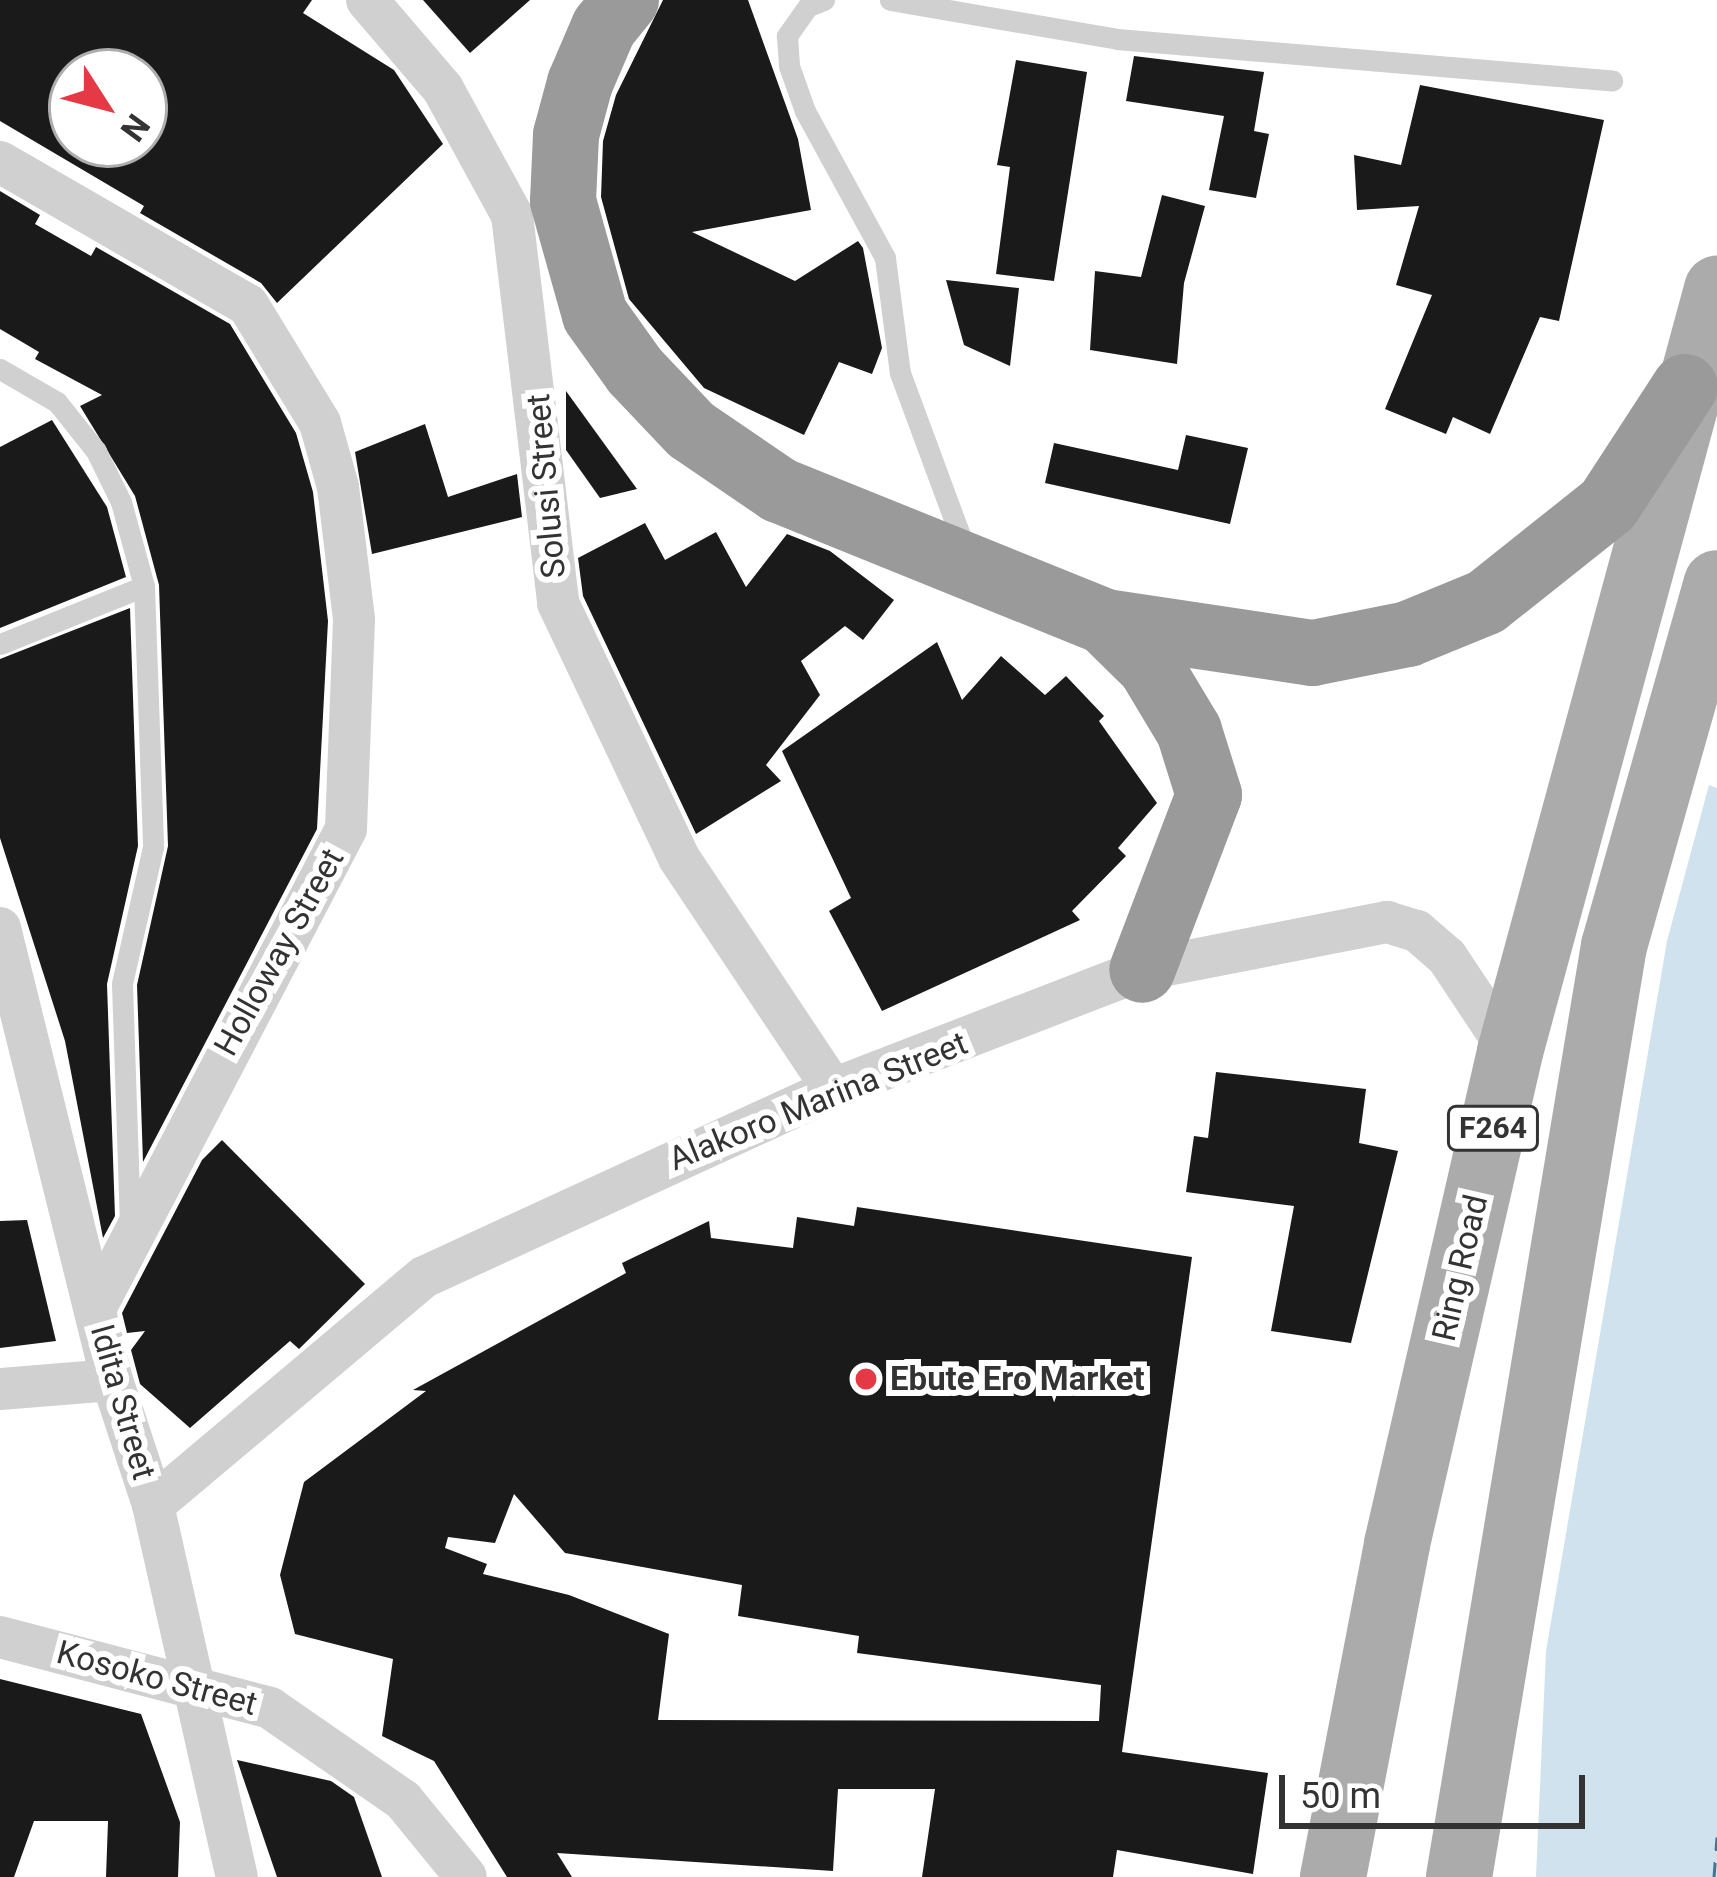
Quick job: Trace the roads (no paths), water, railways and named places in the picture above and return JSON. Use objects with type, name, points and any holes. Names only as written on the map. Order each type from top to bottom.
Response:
[{"type":"highway","points":[[626,0],[604,27],[566,135],[563,201],[575,260],[595,315],[691,430],[779,490],[1106,622],[1312,653],[1408,634],[1486,602],[1608,505],[1685,387]]},
{"type":"highway","points":[[1106,622],[1150,666],[1180,715],[1208,795],[1142,970]]},
{"type":"main road","name":"F264","points":[[1685,387],[1717,289]]},
{"type":"main road","name":"Ring Road","points":[[1333,1877],[1397,1544],[1510,1052],[1685,387]]},
{"type":"main road","name":"F264","points":[[1459,1877],[1614,946],[1717,583]]},
{"type":"main road","points":[[1479,1758],[1495,1877]]},
{"type":"street","name":"Solusi Street","points":[[367,0],[442,89],[512,215],[537,379],[546,549],[558,604],[679,858],[833,1089]]},
{"type":"street","name":"Holloway Street","points":[[0,162],[248,305],[304,387],[338,487],[354,620],[346,829],[95,1307]]},
{"type":"street","name":"Alakoro Marina Street","points":[[153,1504],[424,1277],[833,1089],[1142,970],[1388,922],[1417,932],[1447,956],[1510,1052]]},
{"type":"street","name":"Idita Street","points":[[0,928],[112,1380],[153,1504],[237,1877]]},
{"type":"street","points":[[0,1389],[112,1380]]},
{"type":"street","name":"Kosoko Street","points":[[0,1637],[197,1684],[270,1708],[332,1745],[403,1801],[466,1877]]},
{"type":"lane","points":[[824,0],[808,6],[787,36],[789,66],[805,112],[884,258],[900,374],[973,569]]},
{"type":"lane","points":[[890,0],[1140,41],[1612,81]]},
{"type":"lane","points":[[0,369],[57,402],[96,451],[121,502],[144,586],[153,847],[122,984],[131,1237]]},
{"type":"lane","points":[[0,644],[144,586]]},
{"type":"water","points":[[1709,785],[1717,788],[1717,1877],[1536,1877],[1546,1651],[1667,941]]},
{"type":"place","name":"Ebute Ero Market","points":[[866,1379]]}]
